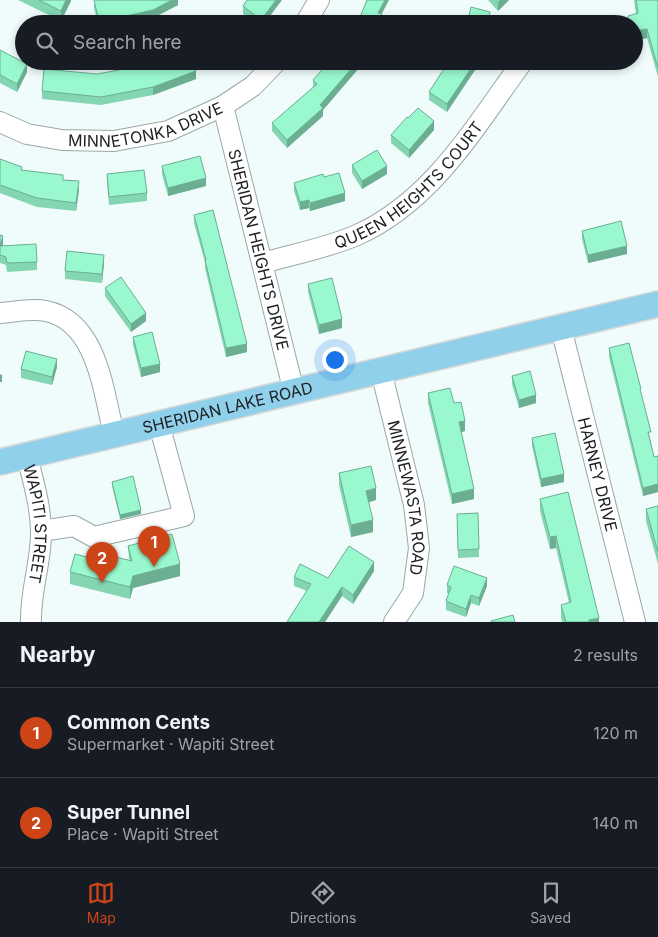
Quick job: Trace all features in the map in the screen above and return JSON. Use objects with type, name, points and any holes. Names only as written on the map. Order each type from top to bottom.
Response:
[{"type":"main road","name":"SHERIDAN LAKE ROAD","points":[[0,462],[658,304]]},
{"type":"street","points":[[310,15],[319,0]]},
{"type":"street","name":"MINNETONKA DRIVE","points":[[0,122],[27,134],[62,140],[114,141],[168,131],[222,106],[253,86],[268,70]]},
{"type":"street","name":"QUEEN HEIGHTS COURT","points":[[263,263],[343,240],[375,226],[406,204],[435,178],[452,158],[516,70]]},
{"type":"street","name":"SHERIDAN HEIGHTS DRIVE","points":[[222,106],[294,392]]},
{"type":"street","points":[[0,313],[26,310],[45,311],[59,316],[79,330],[86,338],[92,352],[114,434]]},
{"type":"street","name":"HARNEY DRIVE","points":[[560,328],[635,622]]},
{"type":"street","name":"MINNEWASTA ROAD","points":[[381,371],[414,506],[419,548],[413,593],[394,622]]},
{"type":"street","points":[[41,531],[74,526],[94,537],[184,516],[159,424]]},
{"type":"street","name":"WAPITI STREET","points":[[27,456],[36,491],[41,531],[31,607],[31,622]]},
{"type":"building","points":[[39,0],[66,0],[61,11]]},
{"type":"building","points":[[94,0],[172,0],[153,10],[130,15],[97,15]]},
{"type":"building","points":[[247,0],[276,0],[265,15],[255,15],[243,6]]},
{"type":"building","points":[[367,0],[385,0],[378,13],[382,15],[361,15]]},
{"type":"building","points":[[636,0],[658,0],[658,68],[647,29],[643,30],[643,15],[631,15],[638,13]]},
{"type":"building","points":[[471,7],[490,12],[490,15],[469,15]]},
{"type":"building","points":[[0,50],[15,58],[15,70],[24,70],[17,84],[0,75]]},
{"type":"building","points":[[44,70],[97,74],[119,70],[196,71],[153,87],[101,97],[42,91]]},
{"type":"building","points":[[322,70],[350,70],[320,105],[323,108],[287,140],[272,123],[317,84],[313,80]]},
{"type":"building","points":[[443,70],[470,70],[447,104],[429,92]]},
{"type":"building","points":[[418,108],[434,121],[409,150],[391,135]]},
{"type":"building","points":[[377,150],[387,166],[362,181],[352,165]]},
{"type":"building","points":[[200,156],[206,178],[168,188],[162,166]]},
{"type":"building","points":[[0,159],[22,167],[21,170],[63,175],[63,180],[79,181],[76,203],[37,198],[0,185]]},
{"type":"building","points":[[144,170],[147,193],[109,197],[107,174]]},
{"type":"building","points":[[339,173],[345,193],[310,203],[309,200],[300,202],[294,183],[323,174],[324,177]]},
{"type":"building","points":[[213,210],[247,344],[226,348],[194,215]]},
{"type":"building","points":[[621,221],[627,246],[588,255],[582,231]]},
{"type":"building","points":[[0,235],[3,236],[0,246]]},
{"type":"building","points":[[36,244],[37,262],[7,263],[6,257],[0,255],[0,246]]},
{"type":"building","points":[[67,251],[104,255],[102,274],[65,271]]},
{"type":"building","points":[[121,277],[146,313],[131,324],[105,288]]},
{"type":"building","points":[[332,278],[342,319],[319,325],[308,284]]},
{"type":"building","points":[[152,332],[160,364],[141,368],[133,337]]},
{"type":"building","points":[[629,343],[651,432],[648,432],[654,457],[658,456],[658,484],[643,488],[609,348]]},
{"type":"building","points":[[26,351],[57,359],[52,377],[21,369]]},
{"type":"building","points":[[530,371],[536,395],[519,400],[512,376]]},
{"type":"building","points":[[450,388],[454,403],[461,402],[465,421],[459,422],[474,489],[452,494],[428,393]]},
{"type":"building","points":[[555,433],[564,474],[541,479],[532,438]]},
{"type":"building","points":[[371,466],[376,488],[366,491],[373,520],[351,525],[339,473]]},
{"type":"building","points":[[133,476],[141,510],[120,515],[112,482]]},
{"type":"building","points":[[568,492],[599,618],[589,620],[589,622],[566,622],[561,605],[571,602],[556,536],[550,537],[540,499]]},
{"type":"building","points":[[658,506],[658,552],[646,509]]},
{"type":"building","points":[[478,513],[479,549],[458,550],[457,514]]},
{"type":"building","points":[[172,534],[180,564],[133,576],[130,587],[70,572],[75,554],[109,563],[111,556],[132,561],[128,546]]},
{"type":"building","points":[[349,546],[374,562],[353,595],[342,587],[319,622],[287,622],[311,584],[294,577],[300,564],[328,578]]},
{"type":"building","points":[[454,566],[487,578],[479,598],[471,595],[466,609],[446,601],[451,587],[447,585]]},
{"type":"building","points":[[513,615],[515,622],[491,622],[491,621]]},
{"type":"place","name":"Common Cents","points":[[154,567]]},
{"type":"place","name":"Super Tunnel","points":[[102,583]]}]
